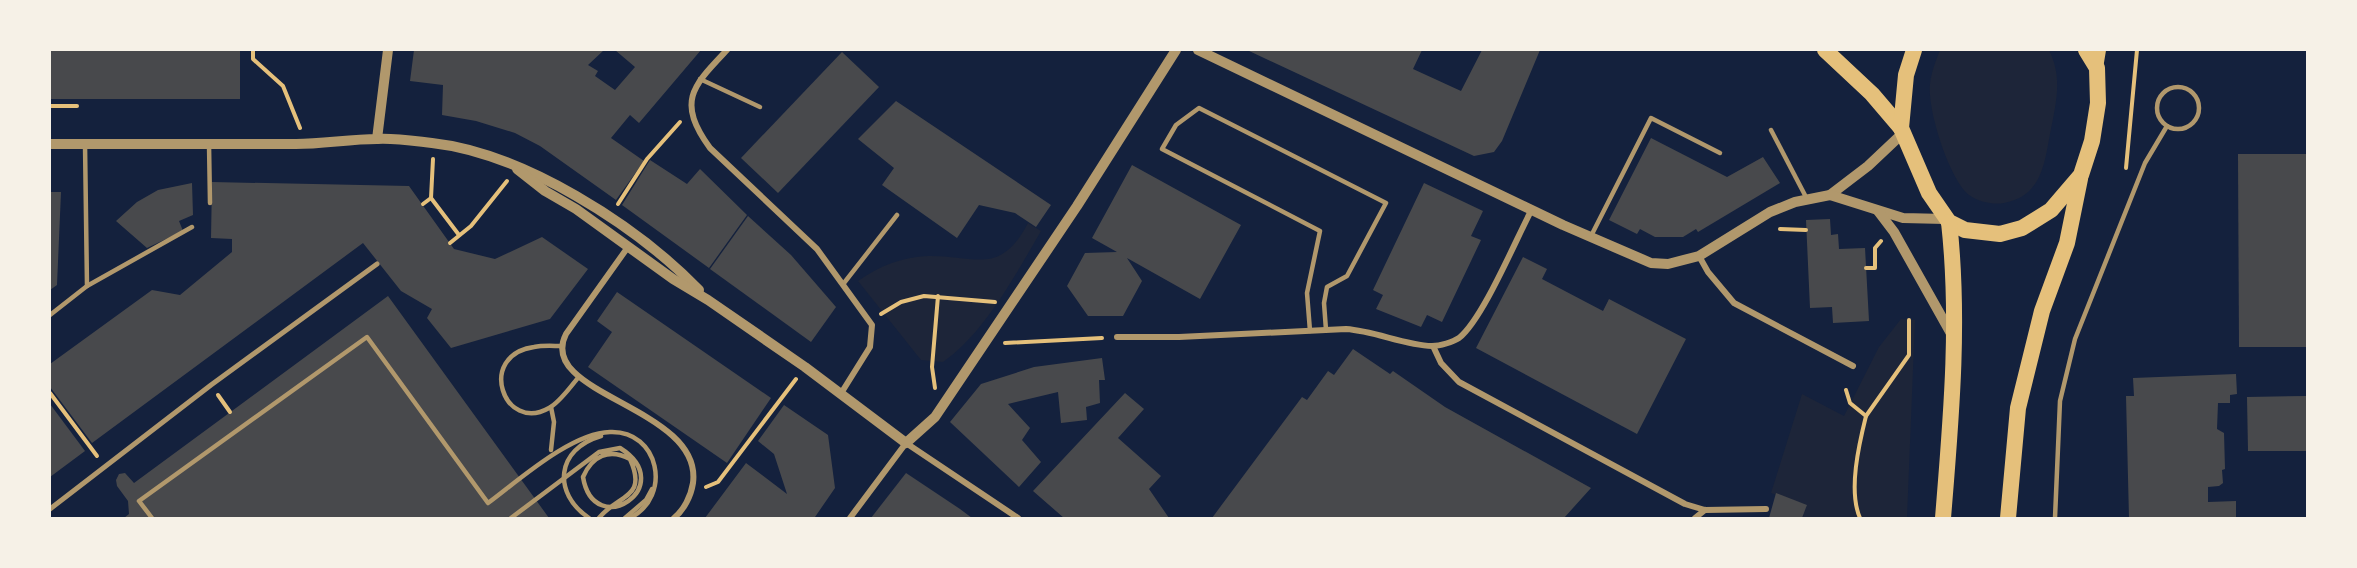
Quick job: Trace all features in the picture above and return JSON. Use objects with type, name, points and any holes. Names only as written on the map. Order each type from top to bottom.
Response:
[{"type":"highway","points":[[1825,50],[1872,94],[1902,131],[1929,193],[1947,221],[1955,273],[1954,340],[1943,519]]},
{"type":"highway","points":[[1902,131],[1906,75],[1914,50]]},
{"type":"highway","points":[[2008,519],[2018,408],[2042,311],[2067,243],[2080,175],[2097,121],[2097,68],[2086,50]]},
{"type":"highway","points":[[1947,221],[1965,230],[1987,233],[2000,234],[2022,228],[2051,210],[2080,175]]},
{"type":"main road","points":[[2097,68],[2100,50]]},
{"type":"street","points":[[377,139],[388,50]]},
{"type":"street","points":[[727,50],[700,79],[691,93],[691,111],[700,135],[710,148],[817,249],[870,320],[873,333],[870,347],[840,395]]},
{"type":"street","points":[[850,519],[906,443],[933,420],[1077,206],[1176,50]]},
{"type":"street","points":[[1198,50],[1590,238],[1651,262],[1668,264],[1699,256],[1770,212],[1807,199],[1830,195],[1868,166],[1902,131]]},
{"type":"street","points":[[50,144],[301,144],[377,139],[434,143],[494,158],[517,169],[550,180],[610,218],[679,270],[708,300]]},
{"type":"street","points":[[517,169],[708,300],[906,443],[1018,519]]},
{"type":"street","points":[[1830,195],[1903,218],[1947,221]]},
{"type":"street","points":[[1117,337],[1367,330],[1433,346],[1458,339],[1477,315],[1532,209]]},
{"type":"street","points":[[1878,211],[1894,232],[1954,340]]},
{"type":"street","points":[[628,247],[566,334],[562,346],[566,363],[578,378],[664,427],[679,439],[693,464],[692,493],[674,519]]},
{"type":"street","points":[[1699,256],[1708,272],[1734,303],[1852,366]]},
{"type":"street","points":[[50,509],[377,264]]},
{"type":"street","points":[[1433,346],[1441,363],[1459,382],[1667,495],[1705,510],[1766,508]]},
{"type":"street","points":[[1695,519],[1705,510]]},
{"type":"lane","points":[[700,79],[760,107]]},
{"type":"lane","points":[[2174,87],[2188,90],[2198,100],[2199,113],[2196,120],[2187,128],[2167,126],[2158,115],[2158,101],[2162,95],[2174,87]]},
{"type":"lane","points":[[1310,331],[1307,293],[1320,231],[1162,149],[1176,125],[1199,108],[1386,203],[1347,276],[1327,287],[1324,303],[1326,330]]},
{"type":"lane","points":[[1590,238],[1650,118],[1720,153]]},
{"type":"lane","points":[[2055,519],[2062,391],[2075,339],[2145,163],[2167,126]]},
{"type":"lane","points":[[1771,130],[1807,199]]},
{"type":"lane","points":[[85,144],[87,286]]},
{"type":"lane","points":[[209,144],[210,203]]},
{"type":"lane","points":[[844,283],[897,215]]},
{"type":"lane","points":[[50,315],[87,286],[192,227]]},
{"type":"lane","points":[[152,519],[139,501],[367,337],[488,503],[578,441],[609,432],[624,433],[637,438],[648,451],[655,467],[657,482],[649,502],[630,519]]},
{"type":"lane","points":[[562,346],[534,347],[512,356],[501,371],[500,384],[510,404],[521,411],[531,413],[551,407],[578,378]]},
{"type":"lane","points":[[551,407],[554,422],[551,450]]},
{"type":"lane","points":[[589,519],[577,510],[569,498],[562,481],[564,471],[568,458],[579,447],[609,434],[623,435],[635,441],[645,452],[652,467],[654,482],[651,492],[637,510],[625,519]]},
{"type":"lane","points":[[511,519],[585,461],[610,448],[620,448],[632,456],[640,468],[642,479],[638,490],[625,504],[615,508],[595,502],[585,486],[583,477],[593,461],[602,455],[620,454],[630,459],[637,479],[635,488],[623,500],[599,519]]},
{"type":"path","points":[[253,50],[253,59],[283,86],[301,130],[301,144]]},
{"type":"path","points":[[2129,206],[2126,157],[2137,50]]},
{"type":"path","points":[[50,105],[77,106]]},
{"type":"path","points":[[610,218],[647,159],[691,111]]},
{"type":"path","points":[[434,143],[431,198],[459,235]]},
{"type":"path","points":[[450,243],[471,226],[517,169]]},
{"type":"path","points":[[423,204],[431,198]]},
{"type":"path","points":[[1780,230],[1806,230]]},
{"type":"path","points":[[1866,268],[1875,268],[1875,248]]},
{"type":"path","points":[[938,296],[932,381],[935,388],[948,398]]},
{"type":"path","points":[[870,320],[908,299],[938,296],[964,300],[988,300],[1007,310]]},
{"type":"path","points":[[1860,519],[1855,508],[1858,449],[1866,416],[1909,355],[1909,320]]},
{"type":"path","points":[[983,344],[1117,337]]},
{"type":"path","points":[[692,493],[718,483],[805,368]]},
{"type":"path","points":[[1846,390],[1850,403],[1866,416]]},
{"type":"path","points":[[50,393],[105,466]]},
{"type":"shaded area","points":[[1940,50],[2049,50],[2057,81],[2054,112],[2043,168],[2039,178],[2026,194],[2004,203],[1995,204],[1969,195],[1961,187],[1947,159],[1932,110],[1931,75]]},
{"type":"shaded area","points":[[1028,223],[1041,231],[1010,284],[972,336],[943,362],[921,360],[858,281],[874,271],[909,258],[928,256],[985,259],[996,257],[1007,251],[1018,240]]},
{"type":"shaded area","points":[[1901,319],[1915,320],[1907,518],[1802,518],[1807,505],[1771,493],[1802,394],[1844,416],[1879,347]]},
{"type":"building","points":[[50,50],[240,50],[240,99],[50,99]]},
{"type":"building","points":[[414,50],[604,50],[588,65],[598,71],[595,76],[615,90],[635,67],[615,50],[701,50],[639,123],[630,115],[611,138],[644,161],[616,200],[540,146],[515,133],[476,121],[442,115],[443,85],[410,81]]},
{"type":"building","points":[[1247,50],[1422,50],[1413,69],[1461,91],[1482,50],[1540,50],[1502,141],[1494,152],[1474,156]]},
{"type":"building","points":[[842,52],[879,87],[778,193],[741,158]]},
{"type":"building","points":[[896,101],[1051,205],[1036,227],[1015,213],[979,205],[957,238],[882,185],[894,168],[858,139]]},
{"type":"building","points":[[1651,138],[1727,177],[1763,157],[1780,183],[1698,232],[1696,229],[1683,237],[1655,237],[1640,229],[1637,234],[1609,220]]},
{"type":"building","points":[[2238,154],[2307,154],[2307,347],[2239,347]]},
{"type":"building","points":[[650,160],[687,184],[700,169],[747,215],[709,268],[622,205]]},
{"type":"building","points":[[1132,165],[1241,225],[1200,299],[1127,258],[1142,281],[1123,316],[1088,316],[1067,286],[1085,253],[1117,252],[1092,238]]},
{"type":"building","points":[[212,182],[409,186],[454,249],[495,259],[542,237],[588,269],[550,319],[451,348],[427,318],[432,309],[401,291],[363,243],[92,443],[50,387],[50,364],[152,290],[180,295],[232,252],[232,239],[211,238]]},
{"type":"building","points":[[192,183],[193,215],[179,221],[183,231],[147,248],[116,221],[137,202],[158,190]]},
{"type":"building","points":[[1424,183],[1483,211],[1471,236],[1481,240],[1442,322],[1427,315],[1421,327],[1376,309],[1383,295],[1373,290]]},
{"type":"building","points":[[50,192],[61,192],[57,285],[50,290]]},
{"type":"building","points":[[748,216],[791,255],[836,307],[811,342],[710,269]]},
{"type":"building","points":[[1830,219],[1831,235],[1838,234],[1839,249],[1865,248],[1869,321],[1833,323],[1832,307],[1810,308],[1806,220]]},
{"type":"building","points":[[1523,257],[1547,269],[1542,279],[1603,311],[1609,299],[1686,339],[1637,434],[1476,348]]},
{"type":"building","points":[[617,292],[771,398],[727,463],[588,367],[612,332],[597,321]]},
{"type":"building","points":[[388,296],[549,518],[124,518],[129,514],[128,501],[117,486],[116,480],[119,474],[125,473],[134,483]]},
{"type":"building","points":[[1353,349],[1390,374],[1393,371],[1445,407],[1591,488],[1564,518],[1212,518],[1302,397],[1307,400],[1328,371],[1334,375]]},
{"type":"building","points":[[1102,358],[1105,380],[1099,380],[1100,403],[1086,407],[1087,420],[1061,423],[1058,392],[1008,404],[1030,428],[1022,440],[1041,462],[1019,487],[950,422],[981,384],[1034,367]]},
{"type":"building","points":[[2236,374],[2237,394],[2230,395],[2230,403],[2218,403],[2217,429],[2224,433],[2225,469],[2222,470],[2223,483],[2219,486],[2208,487],[2208,502],[2236,501],[2236,518],[2129,518],[2126,396],[2134,396],[2133,378]]},
{"type":"building","points":[[1125,393],[1144,409],[1118,438],[1161,476],[1149,489],[1169,518],[1064,518],[1033,491]]},
{"type":"building","points":[[2307,396],[2307,451],[2248,451],[2247,397]]},
{"type":"building","points":[[50,404],[85,451],[50,477]]},
{"type":"building","points":[[784,405],[828,435],[835,488],[815,517],[705,518],[746,463],[787,494],[774,454],[758,441]]},
{"type":"building","points":[[906,473],[960,509],[972,518],[871,518]]},
{"type":"building","points":[[1776,493],[1807,505],[1802,518],[1769,518]]}]
